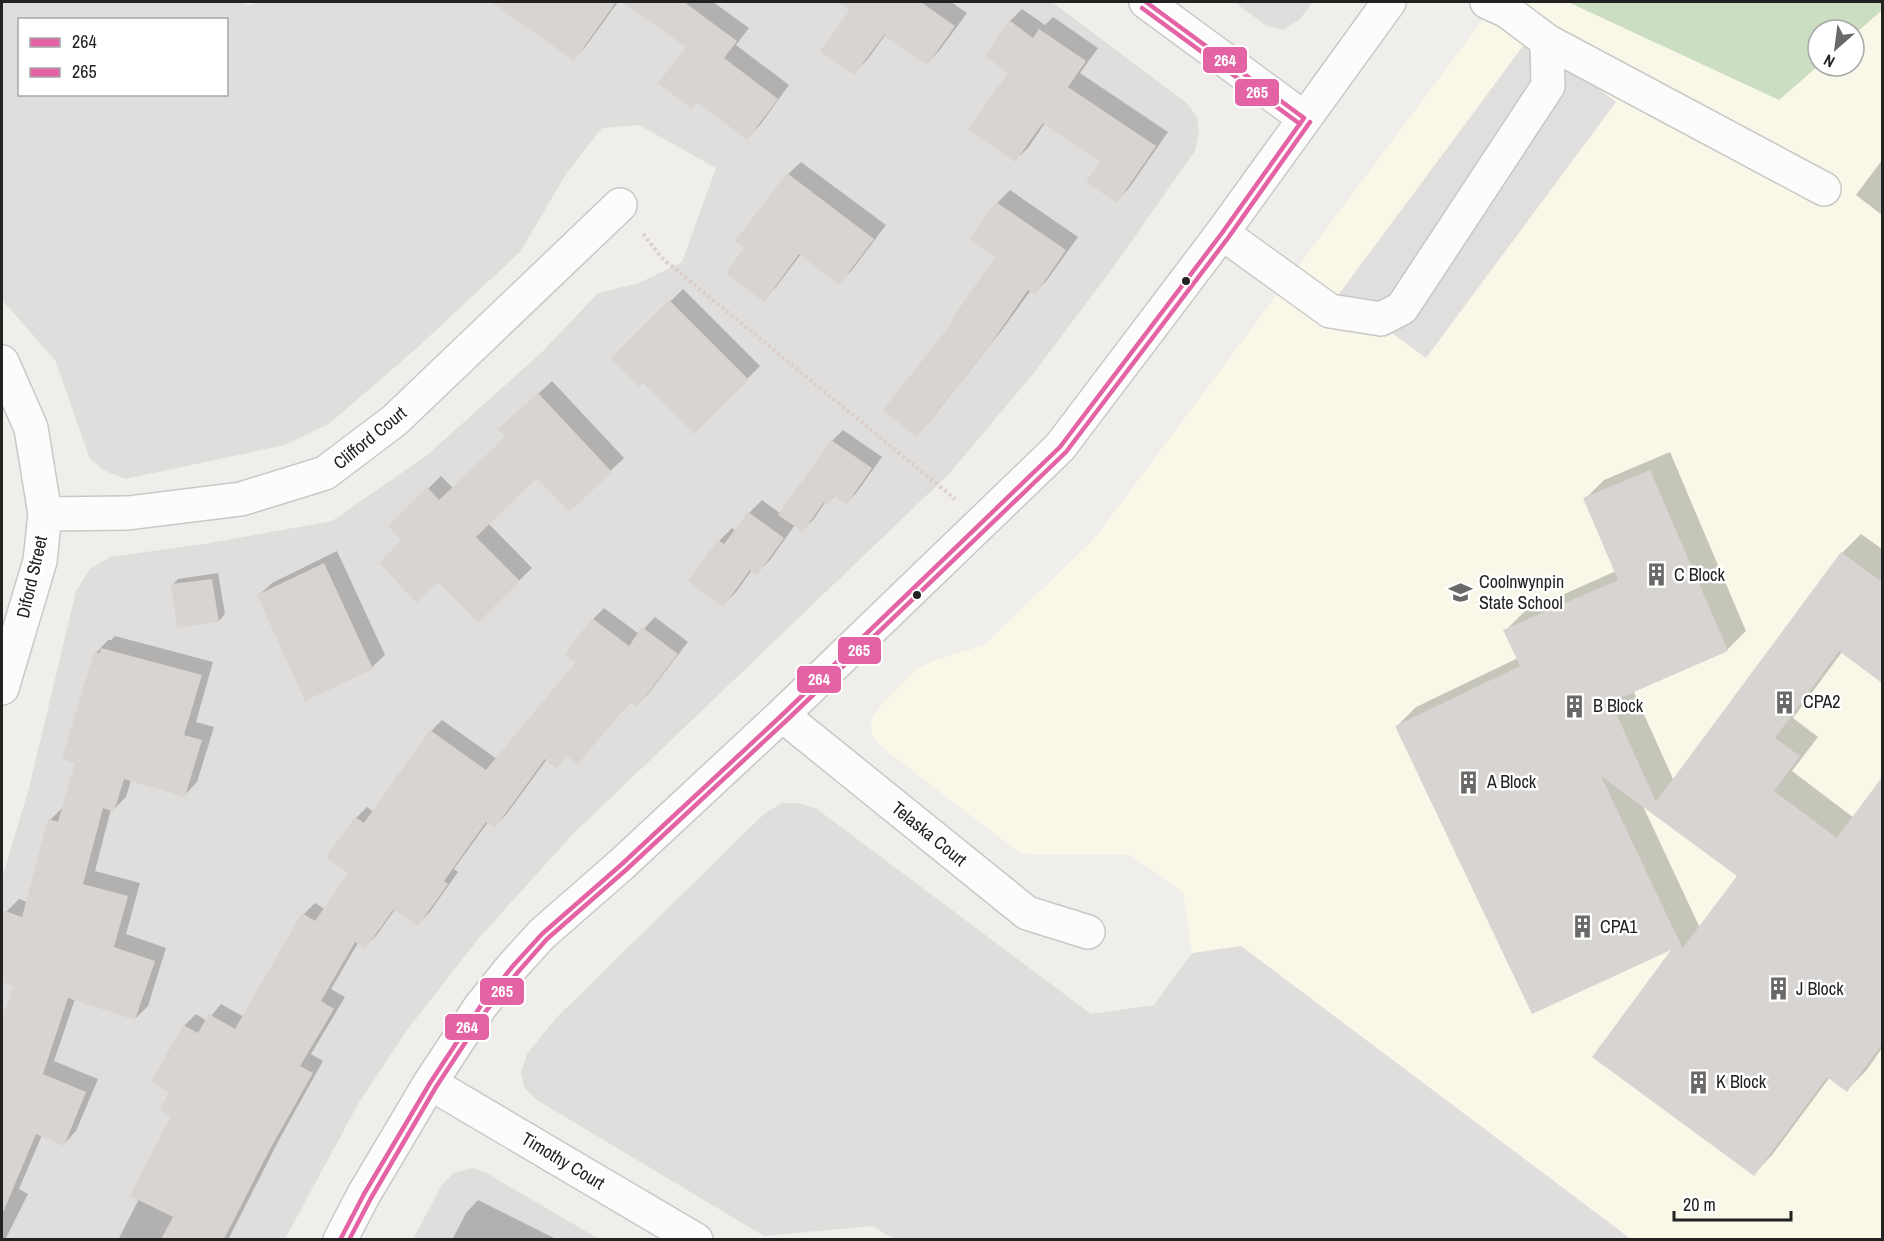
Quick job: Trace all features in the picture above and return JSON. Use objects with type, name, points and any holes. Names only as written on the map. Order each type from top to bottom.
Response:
[{"type":"street","points":[[1146,2],[1304,118]]},
{"type":"street","points":[[340,1239],[430,1083],[480,1007],[542,934],[622,864],[782,715],[1060,447],[1222,232],[1389,2]]},
{"type":"street","points":[[1487,2],[1507,10],[1547,41],[1824,189]]},
{"type":"street","points":[[1222,232],[1330,312],[1381,319],[1402,308],[1548,86],[1547,41]]},
{"type":"street","name":"Clifford Court","points":[[45,514],[128,513],[241,500],[325,473],[395,420],[620,205]]},
{"type":"street","name":"Diford Street","points":[[2,362],[31,428],[45,514],[40,561],[2,688]]},
{"type":"street","name":"Telaska Court","points":[[782,715],[1027,913],[1088,932]]},
{"type":"street","name":"Timothy Court","points":[[430,1083],[696,1239]]},
{"type":"path","points":[[620,205],[662,258],[983,523]]},
{"type":"shaded area","points":[[2,2],[237,2],[250,5],[263,2],[1052,2],[1189,105],[1197,118],[1199,132],[1195,151],[1109,273],[1033,374],[949,474],[572,835],[479,938],[407,1030],[358,1104],[285,1239],[2,1240],[2,878],[29,788],[76,591],[90,569],[110,557],[204,544],[332,521],[426,456],[542,352],[598,293],[639,283],[682,262],[716,168],[639,125],[602,128],[566,174],[520,252],[418,347],[330,423],[285,445],[125,479],[103,470],[90,459],[55,360],[2,300]]},
{"type":"shaded area","points":[[1234,2],[1313,2],[1300,19],[1283,30],[1267,26]]},
{"type":"shaded area","name":"Coolnwynpin State School","points":[[1496,2],[1882,2],[1882,1239],[1631,1239],[1241,946],[1192,953],[1183,892],[1130,855],[1021,854],[884,749],[872,735],[871,719],[882,704],[917,669],[935,660],[984,645],[1094,539]]},
{"type":"shaded area","points":[[1529,38],[1616,102],[1426,358],[1339,294]]},
{"type":"shaded area","points":[[782,803],[799,803],[817,809],[1091,1014],[1154,1005],[1192,953],[1241,945],[1631,1239],[895,1240],[872,1226],[764,1236],[537,1100],[524,1088],[521,1072],[527,1054],[557,1017],[765,813]]},
{"type":"shaded area","points":[[473,1168],[488,1174],[599,1239],[413,1239],[442,1185],[453,1173]]},
{"type":"green space","points":[[1568,2],[1882,2],[1882,10],[1866,24],[1866,18],[1806,18],[1806,76],[1779,100]]},
{"type":"building","points":[[491,2],[616,2],[574,61]]},
{"type":"building","points":[[622,2],[684,2],[737,41],[724,58],[778,99],[747,140],[697,102],[692,109],[658,83],[686,47]]},
{"type":"building","points":[[838,2],[921,2],[955,26],[927,65],[884,35],[854,75],[820,51],[850,10]]},
{"type":"building","points":[[1009,20],[1033,38],[1039,29],[1086,61],[1068,87],[1156,146],[1117,203],[1086,182],[1100,162],[1043,123],[1015,162],[968,129],[1008,73],[985,56]]},
{"type":"building","points":[[787,173],[874,239],[839,285],[799,254],[764,302],[726,273],[744,248],[735,241]]},
{"type":"building","points":[[996,202],[1066,250],[1035,295],[1028,290],[990,345],[917,437],[883,410],[954,320],[952,319],[995,257],[969,239]]},
{"type":"building","points":[[669,300],[749,380],[694,434],[643,383],[639,387],[611,358]]},
{"type":"building","points":[[538,393],[612,472],[569,512],[537,478],[476,537],[520,581],[478,623],[438,582],[417,603],[379,563],[402,540],[388,526],[427,487],[439,500],[505,437],[498,429]]},
{"type":"building","points":[[831,440],[872,468],[846,505],[834,496],[828,505],[824,502],[803,532],[778,515]]},
{"type":"building","points":[[1650,470],[1728,651],[1611,702],[1656,802],[1841,552],[1882,582],[1882,683],[1839,651],[1775,738],[1800,756],[1774,791],[1837,838],[1882,777],[1882,1044],[1847,1092],[1827,1077],[1754,1176],[1592,1057],[1671,950],[1532,1014],[1395,726],[1520,666],[1503,630],[1618,580],[1583,498]],"holes":[[[1601,776],[1737,876],[1682,949]]]},
{"type":"building","points":[[748,512],[784,538],[757,575],[750,570],[723,607],[688,581],[718,540],[724,544]]},
{"type":"building","points":[[324,563],[373,669],[305,701],[257,595]]},
{"type":"building","points":[[212,579],[219,622],[177,628],[171,584]]},
{"type":"building","points":[[592,618],[629,646],[642,627],[678,654],[637,707],[630,702],[577,765],[567,756],[556,769],[545,759],[495,828],[486,822],[444,881],[448,884],[418,926],[394,909],[365,949],[355,942],[321,1001],[334,1009],[300,1066],[313,1073],[269,1151],[224,1239],[161,1239],[173,1217],[130,1196],[171,1116],[160,1110],[169,1092],[151,1082],[183,1025],[198,1033],[209,1014],[235,1029],[302,913],[315,921],[348,873],[326,857],[355,817],[364,823],[430,730],[486,770],[576,662],[565,654]]},
{"type":"building","points":[[101,648],[202,675],[184,735],[202,740],[185,797],[124,779],[114,812],[103,808],[83,884],[128,896],[114,947],[155,961],[135,1020],[68,998],[43,1074],[86,1092],[64,1146],[36,1134],[2,1215],[2,1009],[6,1009],[13,986],[2,982],[2,910],[22,917],[48,819],[58,822],[75,763],[62,759],[94,652],[100,653]]},
{"type":"transit line","name":"264","points":[[1146,2],[1304,118]]},
{"type":"transit line","name":"265","points":[[1142,8],[1300,124]]},
{"type":"transit line","name":"264","points":[[340,1240],[364,1194],[430,1083],[480,1007],[512,967],[542,934],[622,864],[782,715],[1060,447],[1222,233],[1304,118]]},
{"type":"transit line","name":"265","points":[[349,1240],[436,1087],[486,1011],[518,972],[547,939],[627,869],[787,720],[1066,452],[1228,238],[1310,122]]},
{"type":"place","name":"C Block","points":[[1656,575]]},
{"type":"place","name":"Coolnwynpin State School","points":[[1461,592]]},
{"type":"place","name":"CPA2","points":[[1785,702]]},
{"type":"place","name":"B Block","points":[[1575,706]]},
{"type":"place","name":"A Block","points":[[1469,782]]},
{"type":"place","name":"CPA1","points":[[1582,927]]},
{"type":"place","name":"J Block","points":[[1778,989]]},
{"type":"place","name":"K Block","points":[[1698,1082]]}]
